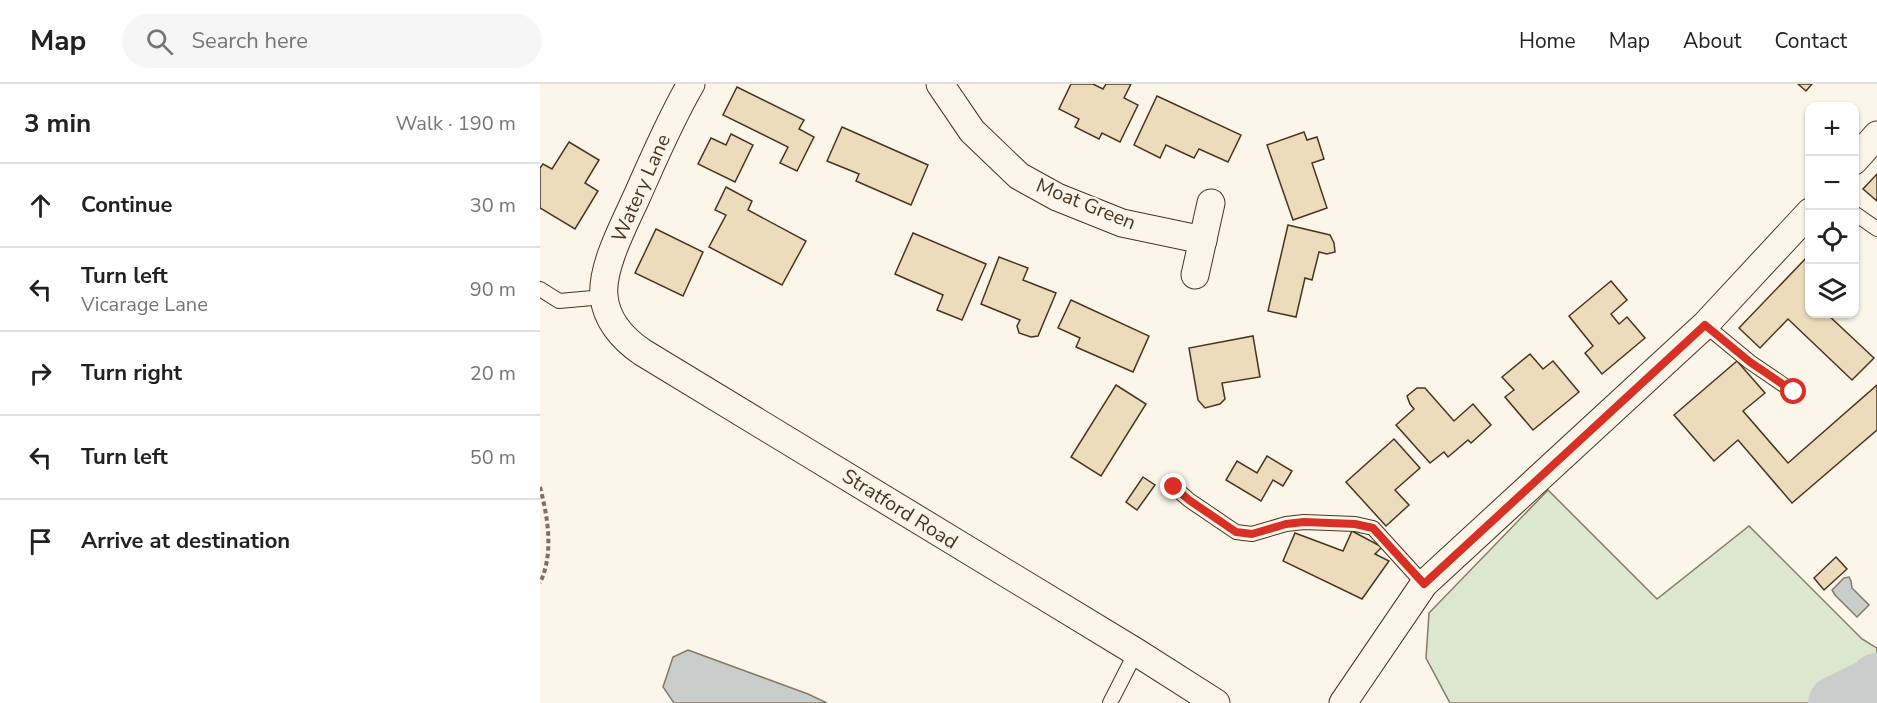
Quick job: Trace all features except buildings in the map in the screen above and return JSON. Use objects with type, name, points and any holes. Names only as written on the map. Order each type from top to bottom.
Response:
[{"type":"street","name":"Watery Lane","points":[[604,297],[607,270],[617,242],[674,113],[691,84]]},
{"type":"street","name":"Moat Green","points":[[940,84],[972,131],[1019,176],[1057,197],[1122,223],[1203,240]]},
{"type":"street","points":[[1858,156],[1877,135]]},
{"type":"street","points":[[1195,275],[1211,203]]},
{"type":"street","points":[[1343,703],[1424,584],[1705,325],[1805,216]]},
{"type":"street","name":"Stratford Road","points":[[604,297],[618,332],[629,344],[1216,703]]},
{"type":"lane","points":[[1859,216],[1877,229]]},
{"type":"lane","points":[[540,289],[559,301],[604,297]]},
{"type":"lane","points":[[1705,325],[1750,362],[1794,392]]},
{"type":"lane","points":[[1174,487],[1236,532],[1252,534],[1286,524],[1304,522],[1355,524],[1373,528],[1424,584]]},
{"type":"lane","points":[[1110,703],[1136,652]]},
{"type":"path","points":[[540,487],[546,512],[548,535],[547,558],[540,583]]},
{"type":"green space","points":[[1548,490],[1657,599],[1749,526],[1862,639],[1877,648],[1877,703],[1450,703],[1426,658],[1429,613]]},
{"type":"shaded area","points":[[1849,577],[1852,588],[1869,605],[1857,617],[1832,590],[1844,578]]},
{"type":"shaded area","points":[[688,650],[827,703],[674,703],[663,687],[673,657]]},
{"type":"waterway","points":[[1835,703],[1874,684],[1877,680]]},
{"type":"route","points":[[1174,487],[1236,532],[1252,534],[1268,528],[1304,522],[1355,524],[1373,528],[1424,584],[1705,325],[1750,362],[1794,392]]}]
